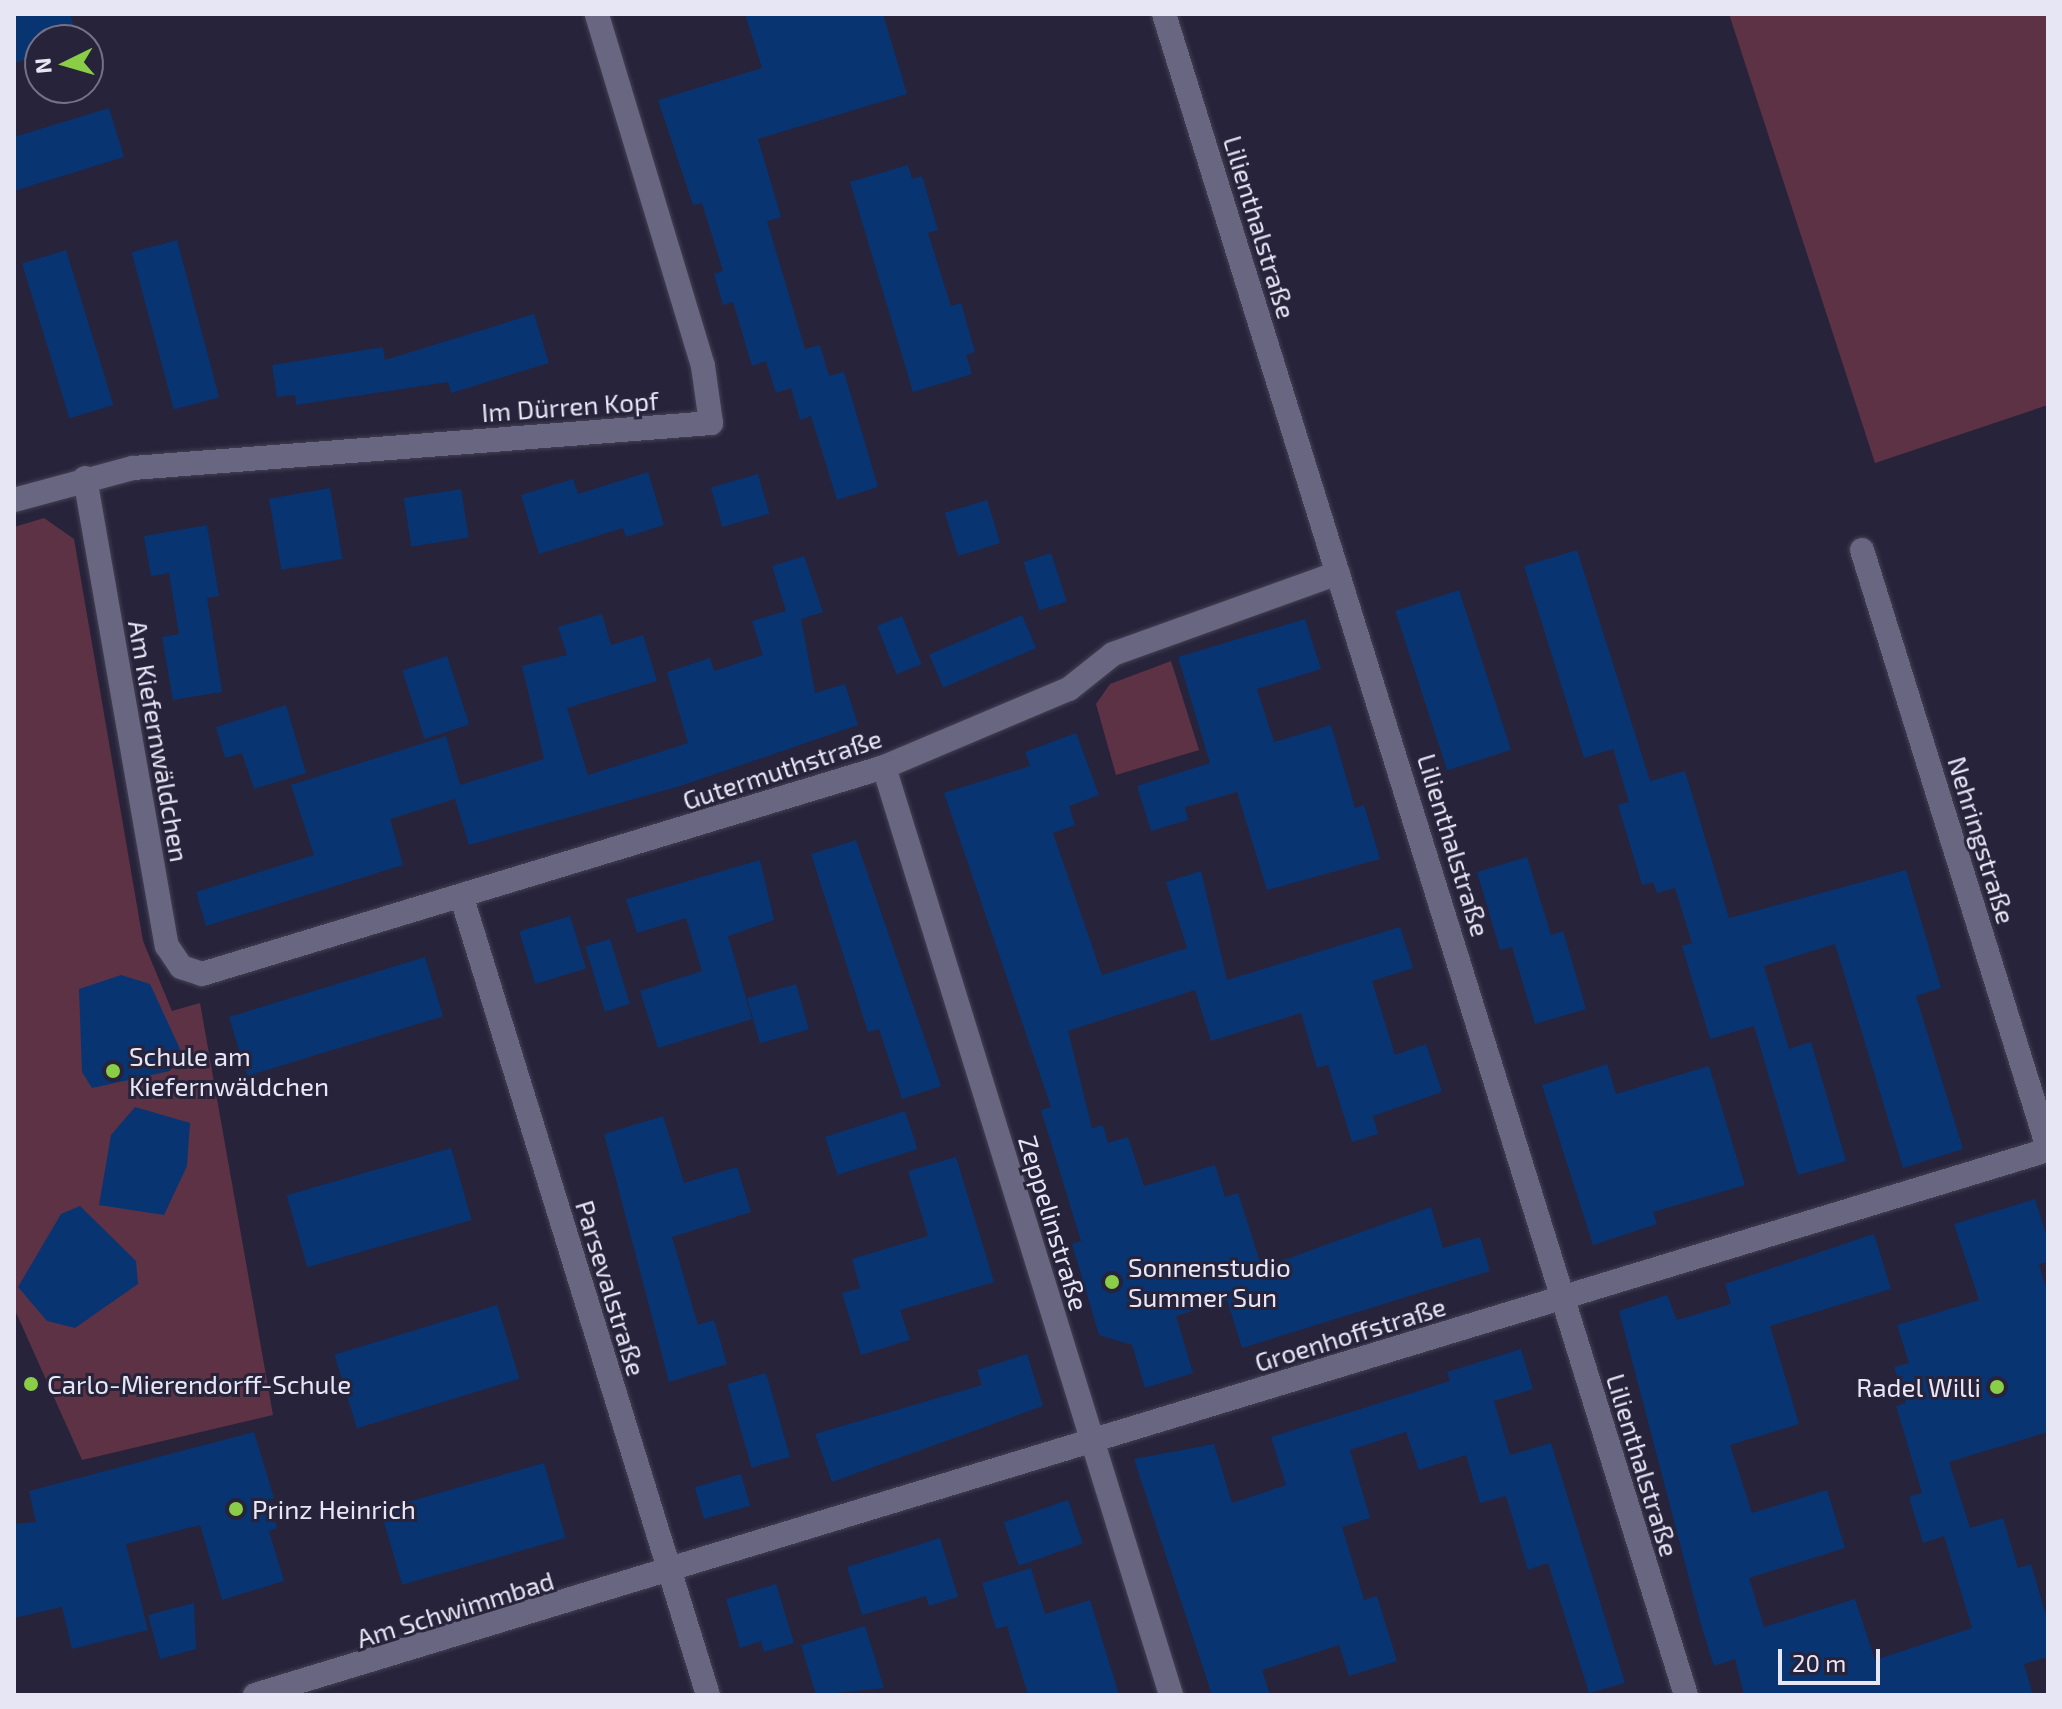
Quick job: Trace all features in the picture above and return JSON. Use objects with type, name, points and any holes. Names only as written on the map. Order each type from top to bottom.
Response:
[{"type":"street","name":"Im Dürren Kopf","points":[[14,500],[85,478],[151,466],[711,423],[703,366],[597,14]]},
{"type":"street","name":"Lilienthalstraße","points":[[1164,14],[1686,1695]]},
{"type":"street","name":"Am Kiefernwäldchen","points":[[85,478],[167,946],[187,970],[223,971]]},
{"type":"street","name":"Nehringstraße","points":[[1862,550],[2048,1149]]},
{"type":"street","name":"Gutermuthstraße","points":[[223,971],[884,767],[1069,689],[1113,654],[1338,573]]},
{"type":"street","name":"Zeppelinstraße","points":[[884,767],[1171,1695]]},
{"type":"street","name":"Parsevalstraße","points":[[462,898],[708,1695]]},
{"type":"street","name":"Groenhoffstraße","points":[[670,1572],[2048,1149]]},
{"type":"street","name":"Am Schwimmbad","points":[[255,1695],[670,1572]]},
{"type":"shaded area","points":[[1729,14],[2048,14],[2048,405],[1875,463]]},
{"type":"shaded area","name":"Schule am Kiefernwäldchen","points":[[44,518],[74,539],[143,941],[172,1011],[200,1003],[273,1415],[82,1460],[14,1308],[14,527]]},
{"type":"shaded area","points":[[1171,661],[1199,750],[1116,775],[1096,704],[1110,684]]},
{"type":"building","points":[[14,14],[70,14],[73,24],[24,24],[24,60],[14,63]]},
{"type":"building","points":[[745,14],[883,14],[907,94],[758,139],[781,217],[767,221],[805,349],[820,345],[829,376],[844,372],[878,487],[837,500],[811,416],[800,420],[791,388],[776,393],[766,361],[752,366],[733,302],[723,305],[714,274],[723,271],[702,203],[693,205],[658,100],[762,68]]},
{"type":"building","points":[[109,108],[124,157],[14,191],[14,137]]},
{"type":"building","points":[[908,165],[912,179],[922,176],[938,230],[928,233],[951,306],[961,303],[975,352],[966,355],[972,374],[913,392],[850,182]]},
{"type":"building","points":[[177,240],[219,397],[174,410],[132,252]]},
{"type":"building","points":[[66,250],[113,405],[69,418],[22,263]]},
{"type":"building","points":[[534,314],[549,363],[451,393],[448,382],[296,405],[295,395],[277,397],[272,365],[383,347],[385,360]]},
{"type":"building","points":[[648,472],[664,525],[626,537],[623,528],[539,554],[521,495],[573,479],[578,494]]},
{"type":"building","points":[[758,474],[769,513],[722,527],[711,488]]},
{"type":"building","points":[[330,488],[343,559],[281,570],[269,499]]},
{"type":"building","points":[[461,489],[469,537],[411,546],[404,498]]},
{"type":"building","points":[[987,500],[1000,543],[958,556],[945,513]]},
{"type":"building","points":[[207,525],[219,596],[207,598],[222,692],[173,700],[162,637],[179,634],[169,573],[151,576],[144,536]]},
{"type":"building","points":[[1577,550],[1650,781],[1685,771],[1729,918],[1906,870],[1941,988],[1916,996],[1963,1149],[1903,1168],[1835,944],[1764,966],[1789,1049],[1811,1042],[1846,1161],[1798,1175],[1754,1026],[1710,1039],[1682,946],[1692,943],[1675,888],[1657,893],[1653,882],[1642,885],[1618,805],[1629,802],[1613,749],[1584,758],[1524,566]]},
{"type":"building","points":[[1051,553],[1067,602],[1039,610],[1023,562]]},
{"type":"building","points":[[804,556],[823,612],[801,619],[815,693],[845,684],[858,725],[677,787],[469,845],[455,799],[390,819],[403,865],[206,926],[196,892],[314,855],[291,785],[446,736],[460,785],[544,759],[522,666],[567,655],[558,627],[602,614],[611,645],[643,635],[657,681],[567,708],[588,775],[688,743],[667,672],[710,658],[714,671],[763,655],[752,621],[786,611],[772,566]]},
{"type":"building","points":[[1459,590],[1511,750],[1447,770],[1395,611]]},
{"type":"building","points":[[1022,615],[1036,648],[943,688],[929,654]]},
{"type":"building","points":[[902,616],[921,664],[896,674],[877,626]]},
{"type":"building","points":[[1305,619],[1321,669],[1257,689],[1274,742],[1331,725],[1355,808],[1364,805],[1380,859],[1267,890],[1237,792],[1185,807],[1188,820],[1151,831],[1137,786],[1210,763],[1178,657]]},
{"type":"building","points":[[447,656],[469,724],[425,739],[402,671]]},
{"type":"building","points":[[286,705],[306,773],[254,789],[242,753],[225,758],[216,727]]},
{"type":"building","points":[[1076,733],[1099,795],[1069,806],[1075,825],[1053,833],[1102,975],[1187,948],[1166,882],[1201,871],[1227,980],[1400,927],[1413,968],[1372,981],[1395,1055],[1426,1044],[1442,1092],[1373,1116],[1378,1134],[1352,1142],[1328,1065],[1317,1068],[1301,1013],[1211,1041],[1195,990],[1068,1031],[1092,1128],[1103,1125],[1108,1143],[1128,1137],[1144,1186],[1215,1165],[1225,1197],[1238,1193],[1262,1268],[1431,1207],[1443,1248],[1480,1237],[1490,1271],[1242,1348],[1227,1300],[1176,1316],[1193,1373],[1145,1388],[1132,1345],[1099,1335],[1072,1244],[1081,1241],[1041,1110],[1051,1107],[944,793],[1030,766],[1025,752]]},
{"type":"building","points":[[856,840],[941,1086],[902,1099],[879,1029],[868,1032],[811,854]]},
{"type":"building","points":[[1527,857],[1551,935],[1563,931],[1586,1009],[1535,1024],[1512,947],[1500,950],[1477,872]]},
{"type":"building","points":[[760,860],[774,920],[728,936],[752,1019],[658,1048],[640,991],[702,971],[686,918],[637,933],[626,899]]},
{"type":"building","points":[[570,916],[586,969],[535,984],[519,931]]},
{"type":"building","points":[[610,939],[630,1004],[605,1012],[585,947]]},
{"type":"building","points":[[425,957],[443,1016],[247,1076],[229,1017]]},
{"type":"building","points":[[121,975],[150,984],[180,1049],[170,1071],[92,1088],[82,1072],[79,989]]},
{"type":"building","points":[[796,984],[809,1029],[760,1043],[747,998]]},
{"type":"building","points":[[1607,1064],[1616,1094],[1709,1066],[1745,1185],[1653,1212],[1657,1224],[1593,1245],[1542,1085]]},
{"type":"building","points":[[135,1107],[190,1123],[187,1166],[164,1215],[99,1205],[111,1135]]},
{"type":"building","points":[[905,1111],[917,1149],[837,1175],[825,1137]]},
{"type":"building","points":[[663,1116],[684,1183],[737,1167],[751,1212],[672,1237],[698,1325],[714,1320],[727,1364],[669,1382],[604,1134]]},
{"type":"building","points":[[451,1148],[472,1220],[307,1267],[287,1195]]},
{"type":"building","points":[[956,1157],[994,1282],[900,1310],[910,1340],[861,1355],[842,1293],[860,1288],[852,1259],[928,1236],[908,1171]]},
{"type":"building","points":[[2035,1199],[2048,1240],[2048,1262],[2039,1264],[2048,1294],[2048,1432],[1949,1462],[1970,1528],[2003,1518],[2018,1568],[2031,1564],[2048,1622],[2048,1657],[2024,1664],[2033,1695],[1744,1695],[1735,1659],[1714,1666],[1619,1311],[1667,1295],[1677,1320],[1731,1304],[1725,1284],[1874,1234],[1891,1289],[1770,1326],[1799,1424],[1730,1445],[1752,1513],[1827,1490],[1845,1548],[1749,1578],[1764,1627],[1855,1599],[1875,1660],[1972,1628],[1944,1536],[1923,1543],[1909,1497],[1922,1493],[1896,1406],[1906,1403],[1894,1367],[1909,1363],[1897,1325],[1979,1300],[1954,1224]]},
{"type":"building","points":[[80,1206],[136,1261],[138,1284],[75,1328],[47,1321],[18,1287],[61,1214]]},
{"type":"building","points":[[497,1305],[520,1379],[357,1428],[334,1355]]},
{"type":"building","points":[[1521,1349],[1533,1389],[1494,1401],[1510,1455],[1551,1443],[1625,1683],[1589,1693],[1548,1563],[1528,1570],[1506,1496],[1480,1503],[1466,1455],[1419,1470],[1406,1432],[1350,1450],[1370,1518],[1342,1527],[1364,1600],[1377,1596],[1397,1661],[1349,1676],[1339,1645],[1262,1670],[1270,1695],[1212,1695],[1134,1459],[1214,1444],[1232,1503],[1286,1485],[1271,1437],[1450,1381],[1447,1372]]},
{"type":"building","points":[[1027,1354],[1043,1406],[832,1482],[815,1434],[982,1385],[977,1370]]},
{"type":"building","points":[[766,1373],[790,1457],[752,1468],[728,1384]]},
{"type":"building","points":[[254,1432],[274,1498],[268,1499],[277,1528],[269,1531],[284,1581],[222,1600],[200,1525],[126,1544],[148,1630],[72,1649],[62,1607],[14,1618],[14,1524],[36,1522],[29,1491]]},
{"type":"building","points":[[544,1463],[565,1538],[402,1585],[381,1510]]},
{"type":"building","points":[[741,1474],[750,1506],[704,1519],[695,1487]]},
{"type":"building","points":[[1068,1500],[1083,1543],[1019,1566],[1004,1522]]},
{"type":"building","points":[[940,1538],[958,1597],[929,1606],[926,1596],[862,1615],[847,1567]]},
{"type":"building","points":[[1031,1568],[1045,1614],[1090,1600],[1119,1695],[1028,1695],[1007,1626],[996,1629],[982,1583]]},
{"type":"building","points":[[776,1584],[794,1643],[764,1652],[761,1641],[740,1648],[726,1599]]},
{"type":"building","points":[[194,1603],[196,1649],[160,1659],[148,1615]]},
{"type":"building","points":[[865,1626],[884,1688],[816,1695],[801,1645]]},
{"type":"place","name":"Schule am Kiefernwäldchen","points":[[113,1071]]},
{"type":"place","name":"Sonnenstudio Summer Sun","points":[[1112,1282]]},
{"type":"place","name":"Carlo-Mierendorff-Schule","points":[[31,1384]]},
{"type":"place","name":"Radel Willi","points":[[1997,1387]]},
{"type":"place","name":"Prinz Heinrich","points":[[236,1509]]}]
